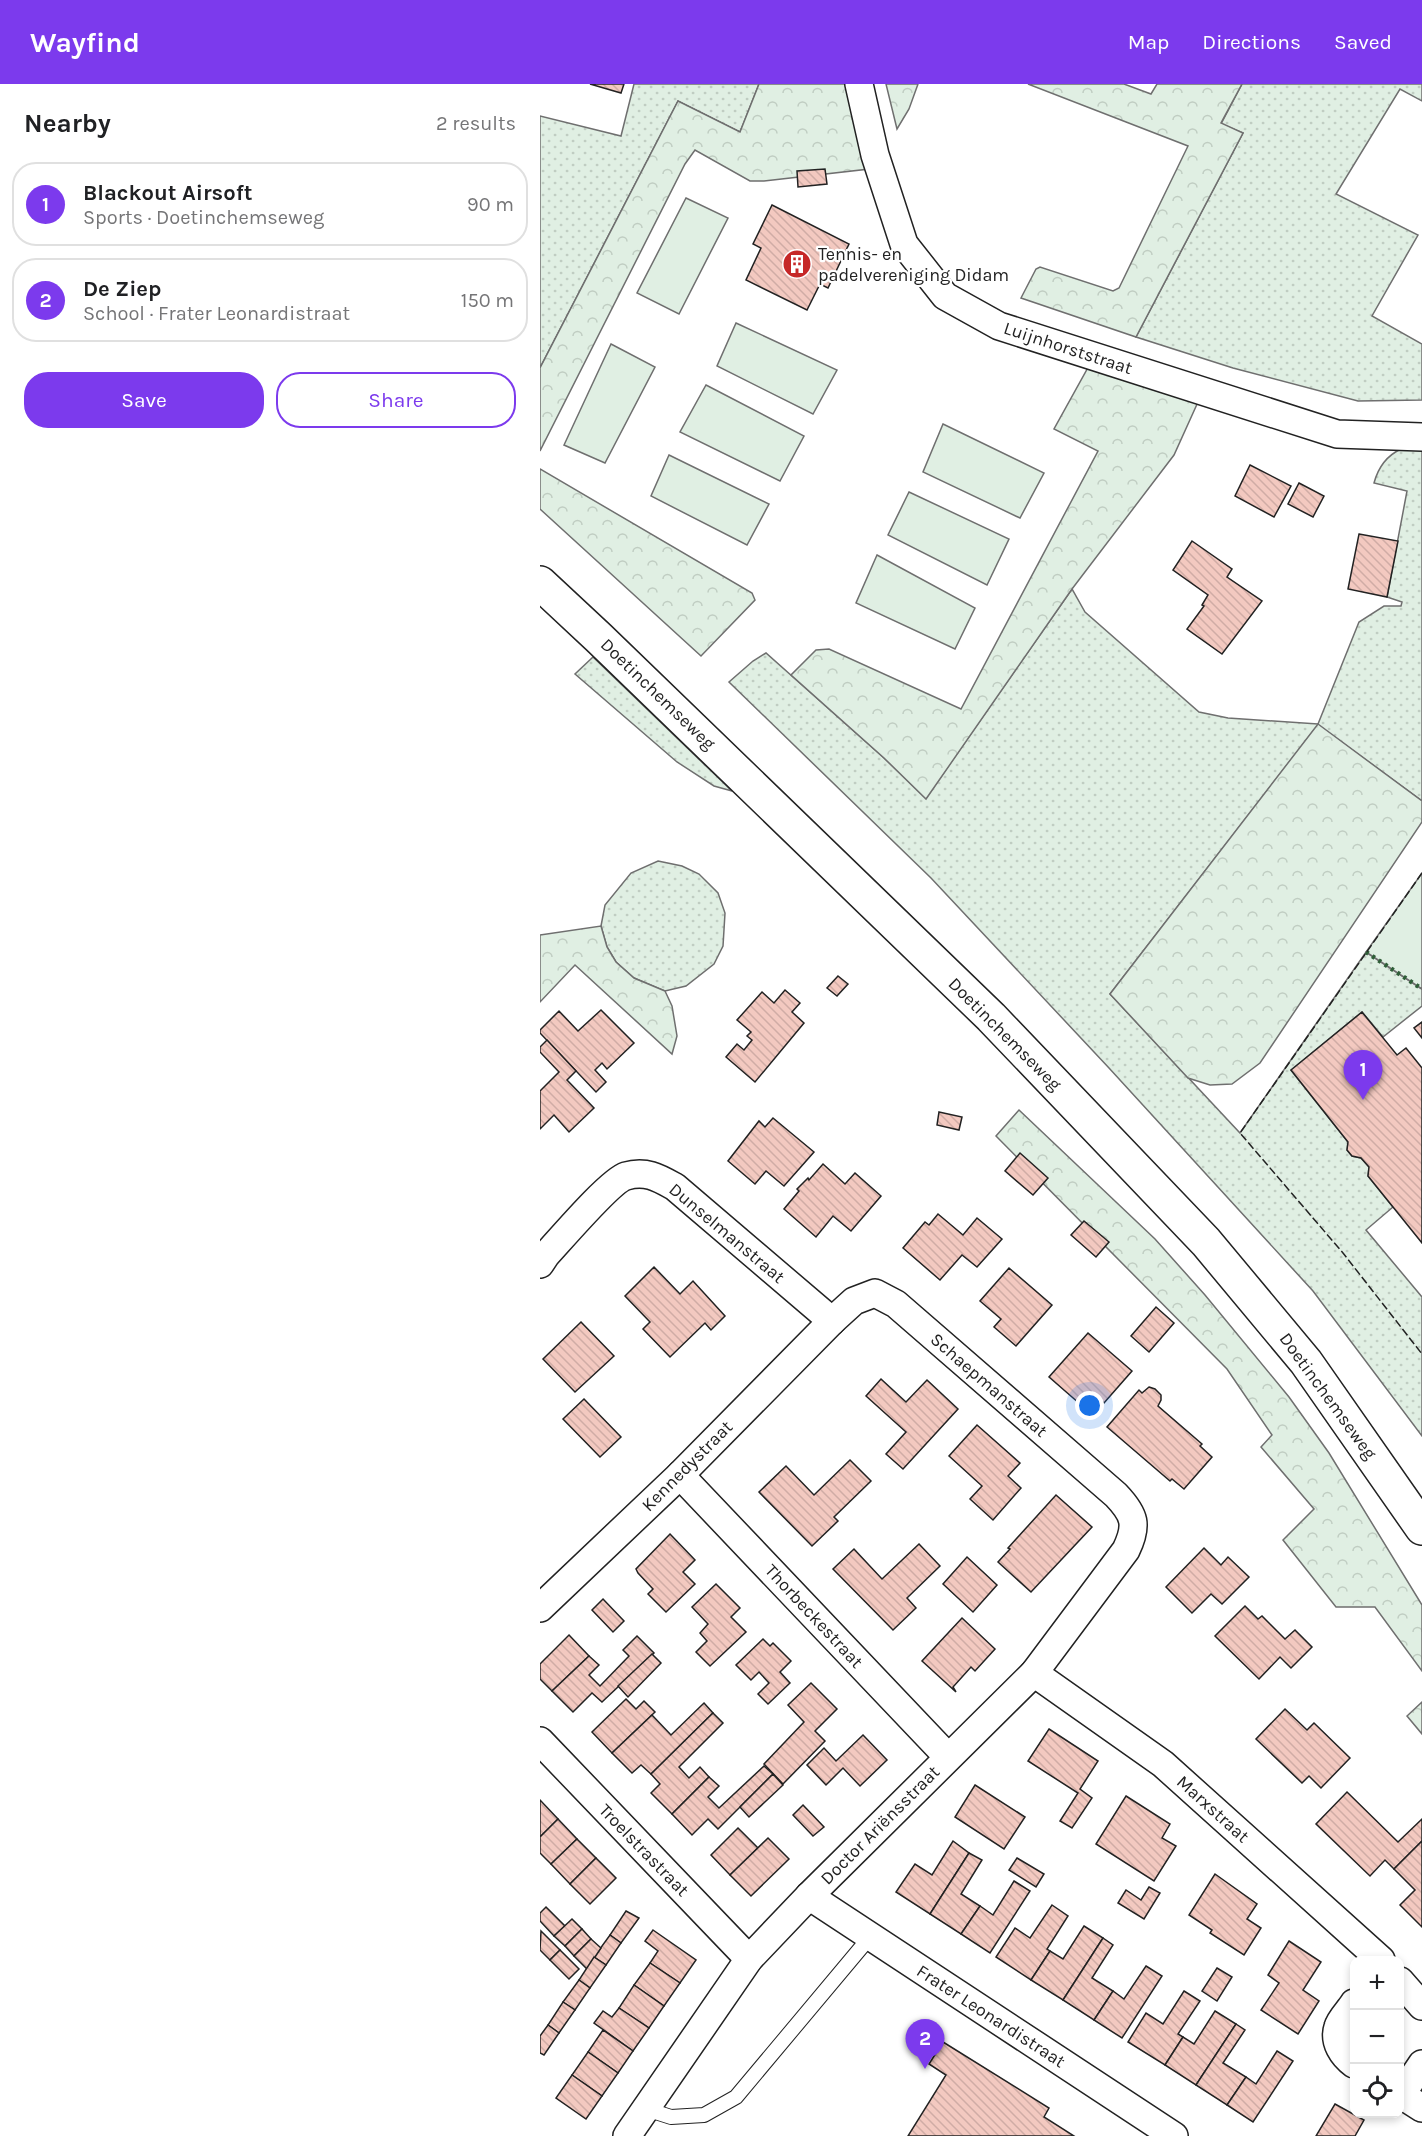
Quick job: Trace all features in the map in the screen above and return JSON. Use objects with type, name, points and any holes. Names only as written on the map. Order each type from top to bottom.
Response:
[{"type":"main road","name":"Doetinchemseweg","points":[[541,586],[599,638],[991,1017],[1206,1242],[1306,1362],[1422,1528]]},
{"type":"street","name":"Luijnhorststraat","points":[[859,84],[875,155],[904,244],[945,296],[999,326],[1337,434],[1422,437]]},
{"type":"street","name":"Dunselmanstraat","points":[[540,1264],[612,1186],[626,1176],[654,1175],[675,1187],[831,1321]]},
{"type":"street","name":"Schaepmanstraat","points":[[831,1321],[854,1301],[875,1293],[896,1304],[1116,1495],[1127,1506],[1134,1520]]},
{"type":"street","name":"Kennedystraat","points":[[540,1608],[680,1475],[831,1321]]},
{"type":"street","name":"Thorbeckestraat","points":[[680,1475],[948,1757]]},
{"type":"street","name":"Doctor Ariënsstraat","points":[[627,2136],[749,1959],[809,1896],[1034,1673],[1126,1550],[1133,1535],[1134,1520]]},
{"type":"street","name":"Marxstraat","points":[[1034,1673],[1163,1764],[1377,1956]]},
{"type":"street","name":"Troelstrastraat","points":[[540,1741],[749,1959]]},
{"type":"street","name":"Frater Leonardistraat","points":[[809,1896],[1174,2136]]},
{"type":"street","points":[[1404,1986],[1422,2006]]},
{"type":"street","points":[[1350,2009],[1338,2027],[1338,2043],[1350,2061]]},
{"type":"street","points":[[1408,2099],[1422,2064]]},
{"type":"lane","points":[[646,2109],[671,2117],[704,2115],[736,2097],[870,1937]]},
{"type":"green space","points":[[634,84],[759,84],[740,132],[678,101],[540,368],[540,116],[621,136]]},
{"type":"green space","points":[[759,84],[848,84],[869,169],[750,181],[695,150],[685,164],[540,451],[540,368],[678,101],[740,132]]},
{"type":"green space","points":[[886,84],[918,84],[909,109],[897,129]]},
{"type":"green space","points":[[1028,84],[1124,84],[1151,94],[1157,84],[1242,84],[1221,123],[1243,133],[1136,337],[1021,298],[1036,269],[1040,267],[1113,291],[1119,288],[1188,146]]},
{"type":"green space","points":[[1242,84],[1422,84],[1422,101],[1400,89],[1336,194],[1418,235],[1372,316],[1422,344],[1422,400],[1358,401],[1233,368],[1136,337],[1243,133],[1221,124]]},
{"type":"green space","points":[[686,198],[728,218],[679,314],[637,293]]},
{"type":"green space","points":[[736,323],[837,370],[813,414],[717,366]]},
{"type":"green space","points":[[611,344],[655,367],[605,463],[564,445]]},
{"type":"green space","points":[[1090,364],[1198,402],[1174,455],[1072,589],[926,799],[791,675],[816,650],[829,649],[961,709],[1098,451],[1054,429]]},
{"type":"green space","points":[[706,385],[804,436],[780,481],[680,432]]},
{"type":"green space","points":[[943,424],[1044,473],[1020,518],[923,472]]},
{"type":"green space","points":[[1401,449],[1422,449],[1422,801],[1318,725],[1110,994],[1240,1133],[1366,952],[1422,989],[1422,1006],[1383,1037],[1362,1012],[1291,1070],[1348,1142],[1347,1150],[1352,1156],[1361,1158],[1369,1167],[1368,1176],[1393,1207],[1366,1230],[1422,1297],[1422,1436],[1313,1291],[1109,1068],[931,878],[729,682],[766,653],[926,798],[1072,589],[1085,612],[1199,712],[1228,718],[1318,724],[1359,622],[1384,606],[1401,606],[1402,602],[1387,597],[1407,491],[1374,483],[1383,463]]},
{"type":"green space","points":[[669,455],[769,504],[747,545],[651,496]]},
{"type":"green space","points":[[540,469],[752,593],[755,600],[701,656],[540,509]]},
{"type":"green space","points":[[909,492],[1009,539],[987,585],[888,535]]},
{"type":"green space","points":[[877,555],[975,608],[955,649],[856,603]]},
{"type":"green space","points":[[593,657],[732,791],[714,786],[677,762],[575,674]]},
{"type":"green space","points":[[1318,724],[1422,801],[1422,822],[1260,1063],[1232,1084],[1210,1085],[1188,1078],[1110,994]]},
{"type":"green space","points":[[658,861],[682,866],[699,874],[718,893],[725,913],[723,946],[714,964],[686,986],[665,991],[634,978],[616,962],[607,947],[601,926],[605,905],[631,873]]},
{"type":"green space","points":[[1422,873],[1422,989],[1366,952]]},
{"type":"green space","points":[[601,926],[607,947],[616,962],[634,978],[665,991],[672,1006],[677,1036],[672,1054],[575,965],[540,1002],[540,935]]},
{"type":"green space","points":[[1019,1110],[1155,1239],[1205,1295],[1289,1397],[1329,1453],[1422,1605],[1422,1671],[1375,1607],[1336,1607],[1283,1540],[1314,1509],[1261,1447],[1272,1435],[1227,1369],[996,1136]]},
{"type":"green space","points":[[1422,1702],[1422,1734],[1407,1716]]},
{"type":"building","points":[[590,84],[624,84],[621,93]]},
{"type":"building","points":[[825,169],[827,184],[798,187],[797,171]]},
{"type":"building","name":"Tennis- en padelvereniging Didam","points":[[772,205],[849,244],[828,288],[820,284],[807,310],[746,280],[761,248],[753,244]]},
{"type":"building","points":[[1250,465],[1291,486],[1274,517],[1235,496]]},
{"type":"building","points":[[1299,483],[1324,496],[1313,517],[1288,504]]},
{"type":"building","points":[[1359,534],[1398,541],[1387,597],[1348,589]]},
{"type":"building","points":[[1192,541],[1232,569],[1227,577],[1262,601],[1222,654],[1187,629],[1204,606],[1202,605],[1208,595],[1173,570]]},
{"type":"building","points":[[838,976],[848,984],[837,996],[827,988]]},
{"type":"building","points":[[785,990],[800,1003],[792,1012],[804,1023],[755,1082],[726,1057],[737,1044],[744,1050],[752,1040],[747,1036],[751,1032],[737,1020],[762,992],[774,1003]]},
{"type":"building","points":[[601,1010],[634,1043],[607,1069],[602,1063],[595,1070],[606,1082],[596,1092],[540,1033],[540,1030],[559,1011],[578,1031]]},
{"type":"building","points":[[1362,1012],[1397,1055],[1406,1048],[1422,1068],[1422,1243],[1368,1176],[1369,1167],[1361,1158],[1352,1156],[1347,1150],[1348,1142],[1291,1070]]},
{"type":"building","points":[[1422,1022],[1422,1038],[1414,1028]]},
{"type":"building","points":[[547,1040],[576,1071],[567,1080],[594,1108],[569,1132],[554,1115],[540,1129],[540,1091],[559,1072],[540,1052],[540,1047]]},
{"type":"building","points":[[939,1112],[962,1117],[959,1130],[937,1125]]},
{"type":"building","points":[[773,1118],[814,1152],[784,1186],[766,1171],[755,1184],[728,1161],[759,1121],[765,1127]]},
{"type":"building","points":[[1020,1153],[1048,1178],[1033,1195],[1005,1171]]},
{"type":"building","points":[[823,1164],[845,1184],[855,1173],[881,1196],[851,1231],[833,1216],[816,1237],[784,1209],[799,1191],[797,1189],[808,1178],[809,1180]]},
{"type":"building","points":[[938,1214],[963,1235],[977,1218],[1002,1239],[977,1267],[962,1255],[940,1280],[903,1248],[925,1222],[929,1225]]},
{"type":"building","points":[[1084,1221],[1109,1242],[1096,1257],[1071,1235]]},
{"type":"building","points":[[654,1267],[680,1294],[693,1281],[725,1316],[711,1330],[705,1323],[670,1357],[643,1329],[650,1322],[625,1296]]},
{"type":"building","points":[[1009,1268],[1052,1305],[1016,1346],[994,1327],[1001,1319],[980,1301]]},
{"type":"building","points":[[1156,1307],[1174,1323],[1149,1352],[1131,1336]]},
{"type":"building","points":[[581,1322],[614,1356],[575,1392],[543,1359]]},
{"type":"building","points":[[1088,1333],[1132,1371],[1104,1403],[1091,1392],[1080,1404],[1049,1377]]},
{"type":"building","points":[[881,1379],[906,1402],[927,1380],[958,1409],[903,1469],[886,1454],[906,1432],[866,1396]]},
{"type":"building","points":[[1149,1387],[1161,1395],[1158,1406],[1202,1444],[1200,1446],[1212,1457],[1184,1489],[1172,1479],[1170,1481],[1107,1427],[1139,1390],[1142,1393]]},
{"type":"building","points":[[584,1399],[621,1437],[600,1457],[563,1419]]},
{"type":"building","points":[[977,1425],[1020,1463],[1008,1476],[1021,1488],[993,1520],[970,1499],[982,1486],[949,1456]]},
{"type":"building","points":[[850,1460],[871,1481],[834,1517],[838,1521],[812,1546],[759,1492],[786,1466],[814,1495]]},
{"type":"building","points":[[1056,1495],[1092,1527],[1031,1592],[998,1562]]},
{"type":"building","points":[[670,1534],[695,1560],[683,1572],[695,1584],[666,1612],[648,1594],[653,1589],[636,1569]]},
{"type":"building","points":[[919,1544],[940,1566],[907,1598],[916,1608],[893,1630],[833,1569],[854,1549],[882,1579]]},
{"type":"building","points":[[1204,1548],[1221,1565],[1228,1557],[1249,1577],[1222,1604],[1211,1594],[1192,1613],[1166,1587]]},
{"type":"building","points":[[967,1557],[997,1585],[973,1612],[943,1584]]},
{"type":"building","points":[[716,1584],[740,1608],[731,1617],[746,1632],[710,1666],[696,1652],[707,1641],[700,1633],[708,1624],[692,1607]]},
{"type":"building","points":[[603,1599],[624,1621],[613,1632],[592,1610]]},
{"type":"building","points":[[1245,1606],[1258,1619],[1262,1616],[1285,1639],[1295,1630],[1312,1647],[1291,1668],[1280,1657],[1259,1679],[1215,1636]]},
{"type":"building","points":[[962,1618],[995,1649],[975,1671],[971,1667],[953,1687],[956,1692],[922,1661]]},
{"type":"building","points":[[569,1635],[589,1656],[552,1691],[540,1679],[540,1664]]},
{"type":"building","points":[[637,1636],[654,1653],[602,1702],[592,1693],[573,1712],[552,1691],[589,1656],[599,1665],[589,1675],[600,1686],[629,1656],[623,1650]]},
{"type":"building","points":[[763,1639],[770,1646],[773,1643],[791,1661],[780,1672],[790,1683],[768,1704],[758,1694],[769,1683],[759,1672],[751,1680],[736,1665]]},
{"type":"building","points":[[652,1654],[661,1663],[628,1697],[618,1686]]},
{"type":"building","points":[[811,1683],[837,1709],[815,1731],[825,1741],[783,1784],[764,1764],[804,1722],[788,1705]]},
{"type":"building","points":[[626,1699],[636,1709],[644,1701],[655,1712],[612,1753],[592,1732]]},
{"type":"building","points":[[704,1703],[713,1713],[651,1774],[641,1765],[632,1773],[612,1753],[652,1715],[671,1735]]},
{"type":"building","points":[[1285,1709],[1307,1730],[1314,1723],[1350,1758],[1321,1788],[1309,1776],[1302,1783],[1256,1739]]},
{"type":"building","points":[[713,1713],[723,1723],[679,1767],[689,1778],[700,1767],[709,1777],[672,1814],[651,1793],[660,1784],[651,1774]]},
{"type":"building","points":[[1049,1729],[1098,1761],[1080,1789],[1092,1798],[1072,1828],[1060,1821],[1078,1793],[1028,1761]]},
{"type":"building","points":[[863,1735],[887,1760],[860,1786],[843,1768],[826,1785],[807,1765],[824,1748],[836,1761]]},
{"type":"building","points":[[764,1766],[773,1774],[718,1829],[708,1819],[692,1835],[672,1814],[709,1777],[719,1786],[708,1797],[719,1808]]},
{"type":"building","points":[[773,1774],[783,1785],[749,1817],[740,1807]]},
{"type":"building","points":[[975,1785],[1025,1817],[1004,1849],[955,1817]]},
{"type":"building","points":[[1347,1792],[1398,1842],[1422,1819],[1422,1841],[1394,1869],[1385,1860],[1370,1876],[1316,1824]]},
{"type":"building","points":[[1126,1796],[1170,1824],[1162,1838],[1176,1846],[1154,1881],[1096,1844]]},
{"type":"building","points":[[540,1800],[558,1819],[540,1837]]},
{"type":"building","points":[[803,1805],[824,1827],[813,1836],[793,1815]]},
{"type":"building","points":[[558,1819],[577,1839],[551,1864],[540,1853],[540,1837]]},
{"type":"building","points":[[738,1828],[758,1848],[730,1875],[711,1855]]},
{"type":"building","points":[[768,1838],[789,1859],[751,1896],[730,1875]]},
{"type":"building","points":[[577,1839],[596,1858],[570,1884],[551,1864]]},
{"type":"building","points":[[953,1841],[969,1853],[930,1914],[896,1892],[915,1864],[932,1875]]},
{"type":"building","points":[[1422,1841],[1422,1927],[1400,1905],[1415,1890],[1394,1869]]},
{"type":"building","points":[[969,1853],[982,1860],[961,1894],[980,1906],[961,1934],[930,1914]]},
{"type":"building","points":[[596,1858],[616,1878],[590,1904],[570,1884]]},
{"type":"building","points":[[1017,1858],[1044,1874],[1036,1887],[1009,1870]]},
{"type":"building","points":[[1215,1874],[1257,1904],[1247,1919],[1261,1928],[1244,1955],[1210,1933],[1212,1930],[1189,1915]]},
{"type":"building","points":[[1014,1881],[1030,1891],[990,1953],[961,1934],[980,1906],[993,1915]]},
{"type":"building","points":[[1149,1887],[1160,1893],[1144,1919],[1118,1903],[1126,1890],[1141,1900]]},
{"type":"building","points":[[1052,1905],[1068,1916],[1047,1949],[1050,1951],[1031,1980],[996,1957],[1015,1928],[1030,1938]]},
{"type":"building","points":[[546,1907],[565,1926],[554,1936],[540,1921],[540,1913]]},
{"type":"building","points":[[626,1911],[639,1918],[621,1943],[610,1935]]},
{"type":"building","points":[[572,1919],[582,1929],[565,1946],[554,1936]]},
{"type":"building","points":[[1084,1926],[1103,1938],[1063,2000],[1031,1980],[1050,1951],[1063,1959]]},
{"type":"building","points":[[582,1929],[591,1939],[574,1956],[565,1946]]},
{"type":"building","points":[[653,1930],[696,1960],[680,1983],[650,1963],[658,1951],[645,1941]]},
{"type":"building","points":[[541,1931],[560,1950],[550,1960],[540,1950]]},
{"type":"building","points":[[610,1935],[621,1943],[606,1965],[594,1957]]},
{"type":"building","points":[[1103,1938],[1113,1945],[1092,1978],[1113,1991],[1094,2020],[1063,2000]]},
{"type":"building","points":[[591,1939],[601,1948],[587,1969],[574,1956]]},
{"type":"building","points":[[1289,1941],[1321,1962],[1303,1990],[1319,2001],[1298,2034],[1261,2010],[1279,1983],[1268,1975]]},
{"type":"building","points":[[560,1950],[579,1969],[569,1979],[550,1960]]},
{"type":"building","points":[[594,1957],[606,1965],[590,1988],[579,1980]]},
{"type":"building","points":[[650,1963],[680,1983],[664,2006],[634,1985]]},
{"type":"building","points":[[1146,1966],[1162,1976],[1122,2038],[1094,2020],[1113,1991],[1124,1999]]},
{"type":"building","points":[[1217,1968],[1232,1977],[1217,2001],[1202,1991]]},
{"type":"building","points":[[579,1980],[590,1988],[575,2010],[563,2002]]},
{"type":"building","points":[[634,1985],[664,2006],[649,2028],[619,2008]]},
{"type":"building","points":[[1184,1991],[1200,2001],[1178,2034],[1183,2037],[1165,2065],[1128,2042],[1146,2013],[1163,2024]]},
{"type":"building","points":[[563,2002],[575,2010],[559,2033],[548,2025]]},
{"type":"building","points":[[619,2008],[649,2028],[633,2051],[594,2023],[603,2011],[612,2017]]},
{"type":"building","points":[[1215,2011],[1236,2024],[1196,2085],[1165,2065],[1183,2037],[1194,2044]]},
{"type":"building","points":[[1236,2024],[1245,2030],[1223,2063],[1246,2077],[1227,2105],[1196,2085]]},
{"type":"building","points":[[548,2025],[559,2033],[544,2055],[540,2053],[540,2036]]},
{"type":"building","points":[[603,2030],[633,2051],[618,2073],[588,2052]]},
{"type":"building","points":[[943,2042],[1049,2108],[1044,2117],[1074,2136],[908,2136],[946,2075],[929,2064]]},
{"type":"building","points":[[1277,2051],[1293,2061],[1253,2122],[1227,2105],[1246,2077],[1256,2084]]},
{"type":"building","points":[[588,2052],[618,2073],[602,2096],[572,2075]]},
{"type":"building","points":[[572,2075],[602,2096],[586,2119],[556,2098]]},
{"type":"building","points":[[1335,2104],[1350,2112],[1350,2118],[1364,2120],[1355,2136],[1316,2136]]},
{"type":"hedge","points":[[1366,952],[1422,989]]},
{"type":"fence","points":[[1422,873],[1240,1133],[1343,1253],[1422,1354]]},
{"type":"place","name":"Tennis- en padelvereniging Didam","points":[[797,264]]},
{"type":"place","name":"Blackout Airsoft","points":[[1363,1100]]},
{"type":"place","name":"De Ziep","points":[[925,2069]]}]
